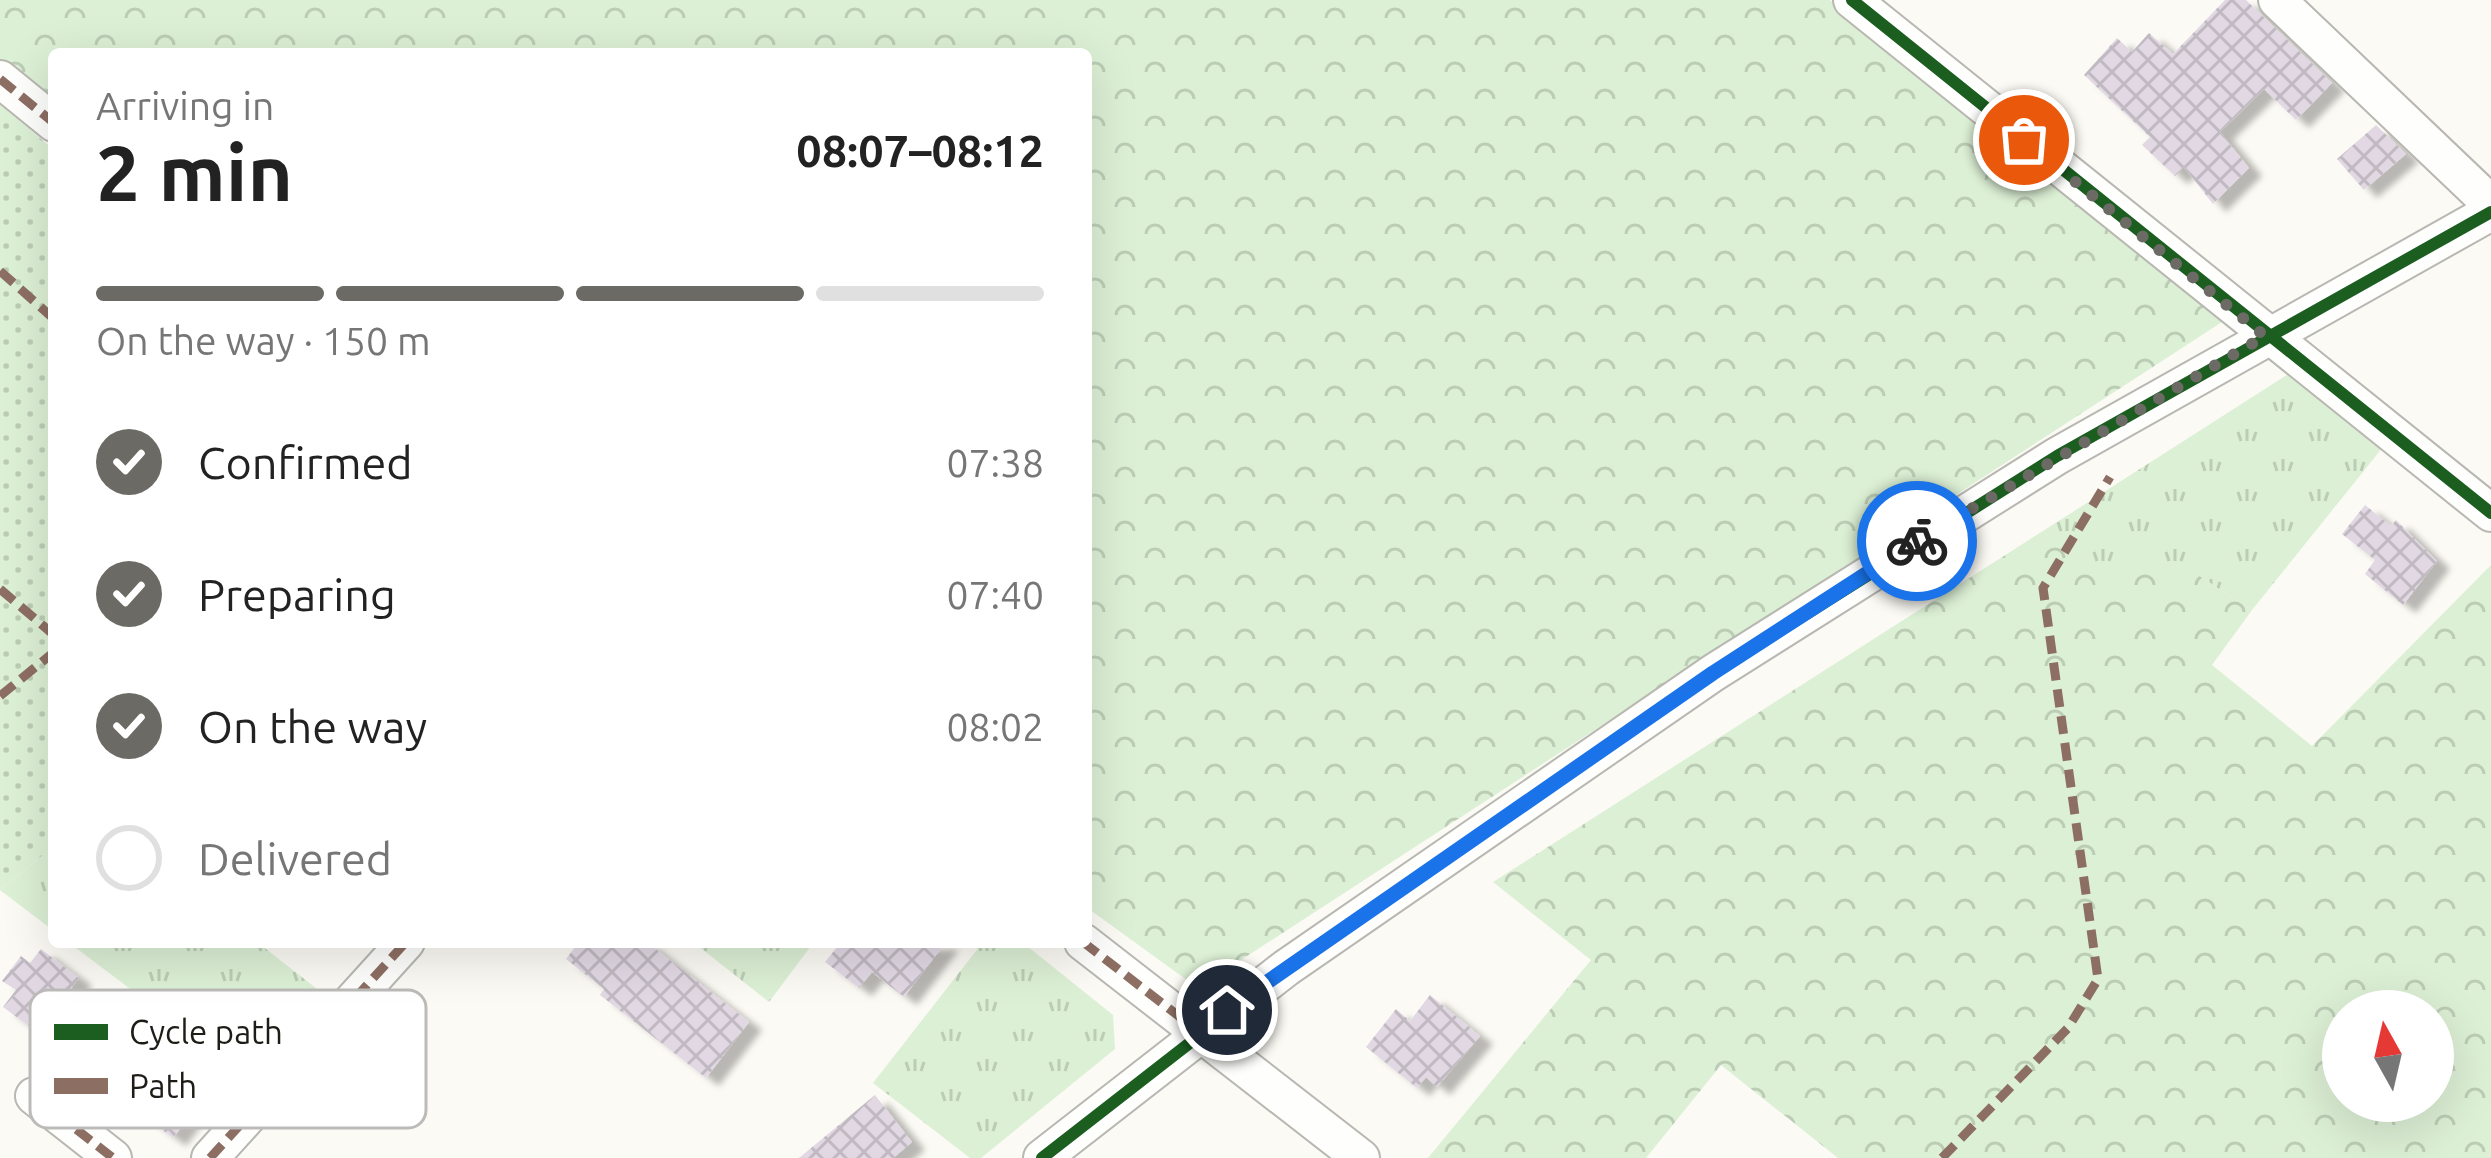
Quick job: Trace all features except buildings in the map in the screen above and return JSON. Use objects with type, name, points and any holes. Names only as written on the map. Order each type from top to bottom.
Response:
[{"type":"street","points":[[1852,0],[2491,513]]},
{"type":"street","points":[[1042,1158],[1198,1031],[1713,673],[1942,525],[2491,208],[2278,0]]},
{"type":"street","points":[[0,79],[48,117]]},
{"type":"street","points":[[362,990],[401,948]]},
{"type":"street","points":[[1091,948],[1360,1158]]},
{"type":"street","points":[[75,1128],[113,1158]]},
{"type":"street","points":[[210,1158],[237,1128]]},
{"type":"green space","points":[[0,0],[1830,0],[2225,320],[1198,988],[1092,911],[1092,48],[48,48],[48,106],[0,67]]},
{"type":"green space","points":[[0,104],[48,145],[48,851],[0,890]]},
{"type":"green space","points":[[2290,373],[2383,447],[2252,610],[2195,573],[2163,561],[2123,565],[2097,575],[2043,531]]},
{"type":"green space","points":[[2043,531],[2097,574],[2124,565],[2163,561],[2194,573],[2252,610],[2212,665],[2312,746],[2491,565],[2491,1158],[1838,1158],[1721,1065],[1646,1158],[1428,1158],[1591,960],[1493,882]]},
{"type":"green space","points":[[48,851],[48,926],[0,890]]},
{"type":"green space","points":[[76,948],[265,948],[318,990],[132,990]]},
{"type":"green space","points":[[701,948],[810,948],[769,1002]]},
{"type":"green space","points":[[978,948],[1029,948],[1113,1015],[1115,1049],[981,1158],[970,1158],[873,1083]]},
{"type":"marked path","points":[[0,79],[48,118]]},
{"type":"marked path","points":[[0,271],[48,314]]},
{"type":"marked path","points":[[1942,1158],[2068,1028],[2098,979],[2043,588],[2110,477]]},
{"type":"marked path","points":[[0,589],[48,630]]},
{"type":"marked path","points":[[0,696],[48,657]]},
{"type":"marked path","points":[[362,990],[401,948]]},
{"type":"marked path","points":[[1091,948],[1198,1031]]},
{"type":"marked path","points":[[75,1128],[113,1158]]},
{"type":"marked path","points":[[210,1158],[237,1128]]},
{"type":"cycle path","points":[[1852,0],[2491,513]]},
{"type":"cycle path","points":[[1042,1158],[1286,968],[1713,673],[2057,456],[2491,212]]},
{"type":"way so far","points":[[1917,541],[2265,336],[2024,140]]},
{"type":"route","points":[[1227,1010],[1713,673],[1917,541]]}]
